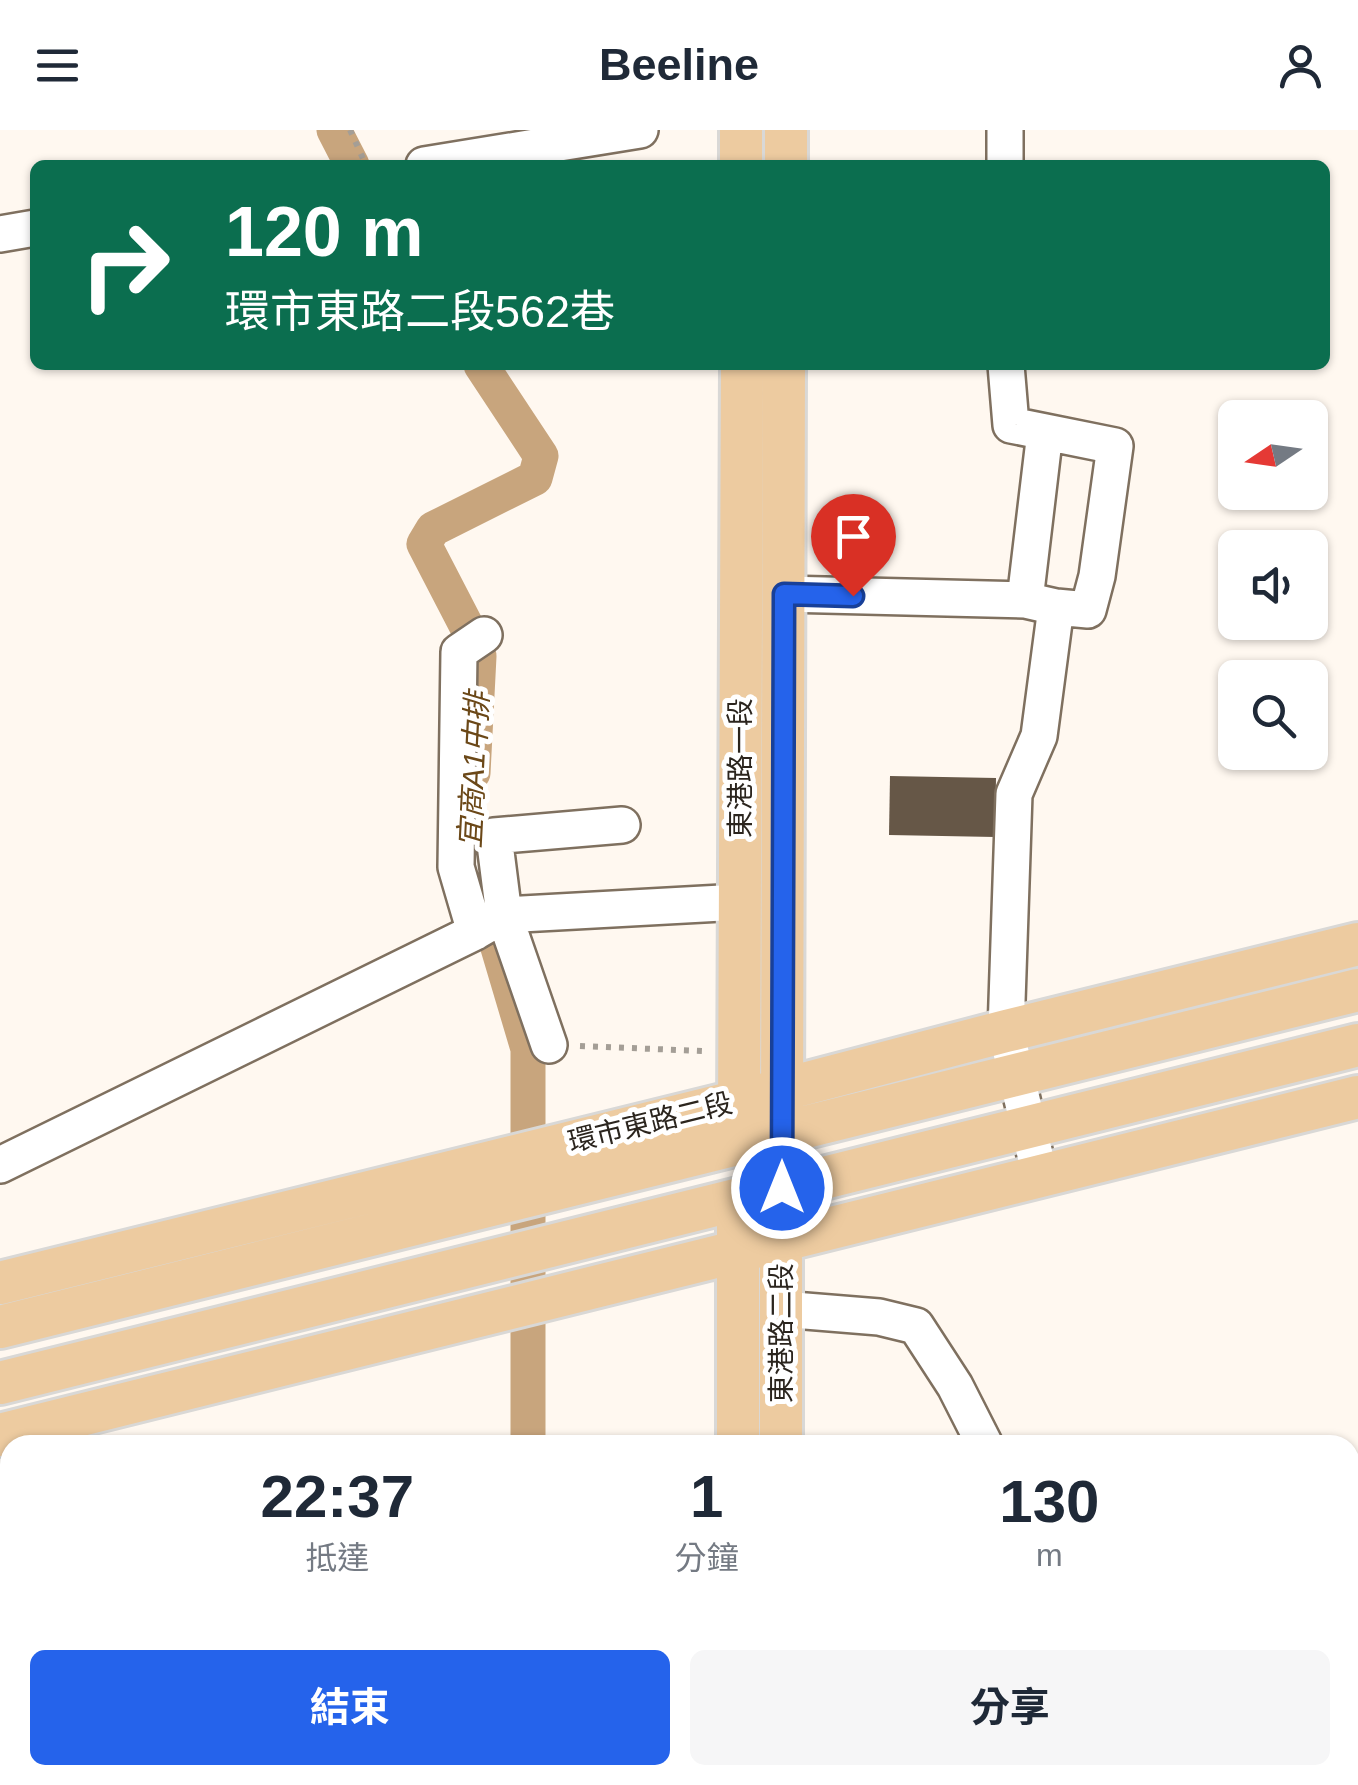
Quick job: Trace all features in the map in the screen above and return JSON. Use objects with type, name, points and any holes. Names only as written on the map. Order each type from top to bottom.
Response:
[{"type":"main road","points":[[741,130],[741,160]]},
{"type":"main road","points":[[786,130],[786,160]]},
{"type":"main road","name":"東港路一段","points":[[743,370],[762,499],[784,594],[781,1161]]},
{"type":"main road","name":"東港路一段","points":[[738,1171],[740,902],[762,499],[783,370]]},
{"type":"main road","name":"環市東路二段","points":[[0,1283],[1358,944]]},
{"type":"main road","name":"環市東路二段","points":[[781,1161],[1016,1074],[1358,990]]},
{"type":"main road","name":"環市東路二段","points":[[0,1327],[781,1161],[1029,1126],[1358,1045]]},
{"type":"main road","points":[[0,1435],[1358,1098]]},
{"type":"main road","name":"東港路二段","points":[[781,1161],[782,1435]]},
{"type":"main road","name":"環市東路二段","points":[[0,1382],[738,1171]]},
{"type":"main road","name":"東港路二段","points":[[738,1171],[738,1435]]},
{"type":"street","points":[[455,160],[640,130]]},
{"type":"street","points":[[1005,130],[1006,160]]},
{"type":"street","points":[[0,234],[30,229]]},
{"type":"street","points":[[784,594],[1041,604],[1088,610],[1115,446],[1011,425],[1006,370]]},
{"type":"street","points":[[1040,1176],[1006,1031],[1014,794],[1039,736],[1044,432]]},
{"type":"street","points":[[484,635],[459,652],[456,867],[549,1045]]},
{"type":"street","points":[[489,924],[494,836],[622,825]]},
{"type":"street","points":[[0,1165],[489,924],[740,902]]},
{"type":"street","points":[[781,1309],[878,1318],[916,1326],[979,1435]]},
{"type":"path","points":[[350,130],[364,160]]},
{"type":"path","points":[[549,1045],[739,1052]]},
{"type":"building","points":[[890,776],[996,778],[995,837],[889,835]]},
{"type":"waterway","name":"宜商A1中排","points":[[334,130],[349,160]]},
{"type":"waterway","name":"宜商A1中排","points":[[473,773],[479,656],[424,544],[433,529],[535,478],[541,456],[484,370]]},
{"type":"waterway","name":"宜商A1中排","points":[[493,931],[528,1049],[528,1435]]},
{"type":"route","points":[[782,1188],[784,594],[853,596]]}]
